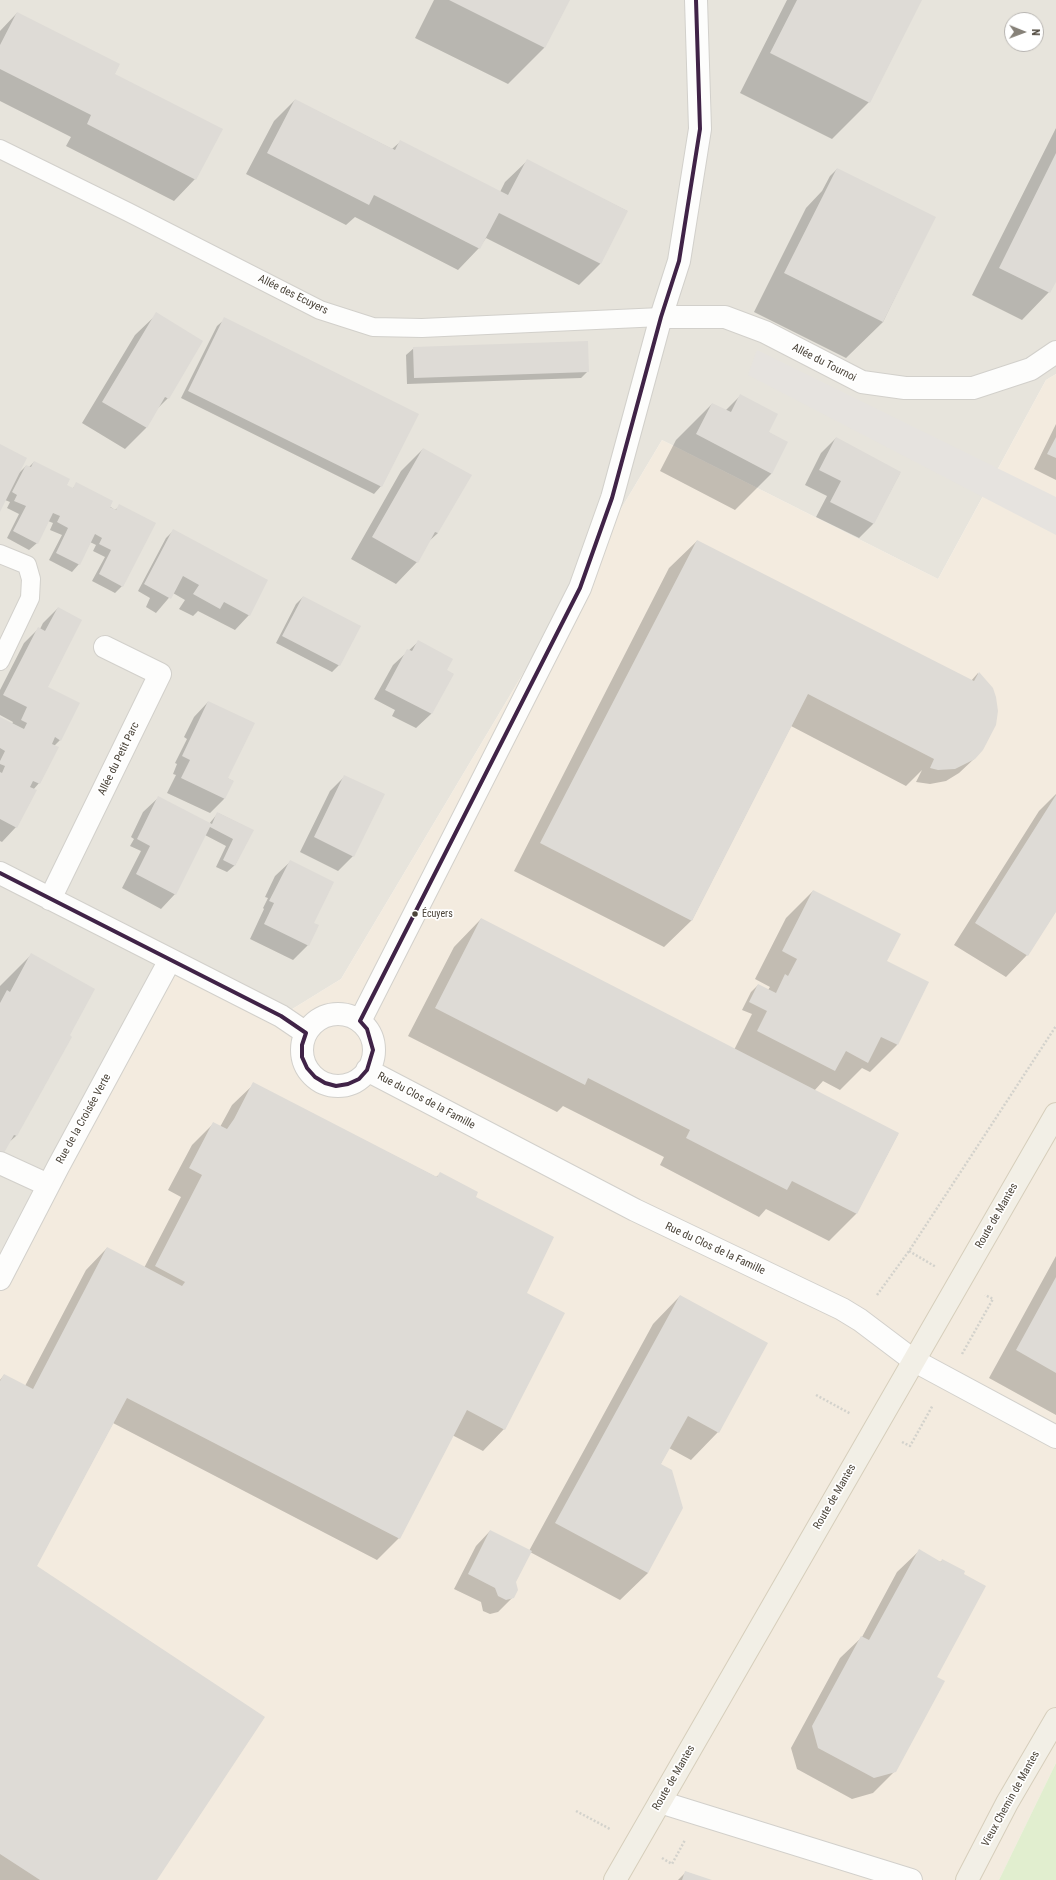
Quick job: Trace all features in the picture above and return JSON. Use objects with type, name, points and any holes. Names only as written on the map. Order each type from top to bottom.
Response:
[{"type":"main road","name":"Route de Mantes","points":[[614,1880],[1056,1114]]},
{"type":"main road","name":"Vieux Chemin de Mantes","points":[[967,1880],[1007,1803],[1056,1719]]},
{"type":"street","points":[[360,1021],[580,588],[612,498],[661,317],[679,261],[700,129],[696,0]]},
{"type":"street","name":"Allée du Tournoi","points":[[661,317],[725,317],[765,332],[862,382],[905,388],[973,388],[1031,370],[1056,352]]},
{"type":"street","name":"Allée du Petit Parc","points":[[50,899],[160,674],[105,646]]},
{"type":"street","points":[[0,873],[281,1016],[306,1033]]},
{"type":"street","name":"Rue de la Croisée Verte","points":[[0,1279],[48,1185],[170,960]]},
{"type":"street","points":[[340,1014],[350,1016],[360,1021],[367,1029],[373,1050],[367,1070],[359,1079],[348,1084],[336,1086],[325,1083],[315,1077],[307,1068],[302,1057],[302,1045],[306,1033],[320,1018],[330,1015],[340,1014]]},
{"type":"street","name":"Rue du Clos de la Famille","points":[[367,1070],[635,1210],[842,1309],[860,1320],[913,1360],[1056,1437]]},
{"type":"street","points":[[0,1163],[48,1185]]},
{"type":"street","points":[[660,1802],[911,1880]]},
{"type":"lane","name":"Allée des Ecuyers","points":[[0,149],[128,212],[320,310],[373,328],[422,328],[661,317]]},
{"type":"lane","points":[[0,554],[27,565],[31,578],[30,598],[0,661]]},
{"type":"path","points":[[873,1300],[909,1251],[1056,1026]]},
{"type":"path","points":[[909,1251],[943,1271]]},
{"type":"path","points":[[961,1354],[993,1299],[982,1293]]},
{"type":"path","points":[[816,1394],[853,1415]]},
{"type":"path","points":[[898,1440],[910,1446],[932,1405]]},
{"type":"shaded area","points":[[0,0],[1056,0],[1056,374],[1046,380],[938,579],[662,440],[341,979],[281,1016],[0,1281]]},
{"type":"shaded area","points":[[757,350],[1056,497],[1056,535],[748,375]]},
{"type":"shaded area","points":[[1056,374],[1056,1763],[999,1880],[0,1880],[0,1281],[170,960],[281,1016],[341,979],[662,440],[938,579],[1046,380]]},
{"type":"green space","points":[[1056,1763],[1056,1880],[999,1880]]},
{"type":"building","points":[[449,0],[570,0],[545,48]]},
{"type":"building","points":[[797,0],[922,0],[870,103],[770,53]]},
{"type":"building","points":[[17,12],[120,64],[115,74],[223,129],[196,180],[87,124],[91,115],[0,69],[0,45]]},
{"type":"building","points":[[295,99],[395,150],[400,140],[508,195],[527,159],[628,211],[601,264],[499,213],[480,249],[374,195],[369,205],[267,153]]},
{"type":"building","points":[[1056,153],[1056,282],[1050,293],[999,268]]},
{"type":"building","points":[[837,168],[936,217],[883,322],[784,273]]},
{"type":"building","points":[[156,312],[203,341],[169,399],[165,397],[147,428],[102,402]]},
{"type":"building","points":[[224,317],[419,414],[382,487],[188,391]]},
{"type":"building","points":[[588,341],[589,372],[414,378],[413,347]]},
{"type":"building","points":[[740,394],[778,414],[769,432],[788,442],[772,474],[696,434],[712,403],[731,412]]},
{"type":"building","points":[[836,437],[901,472],[874,524],[830,502],[841,481],[819,470]]},
{"type":"building","points":[[1056,437],[1056,458],[1047,454]]},
{"type":"building","points":[[0,444],[27,458],[0,512]]},
{"type":"building","points":[[423,448],[472,475],[438,533],[435,532],[418,563],[372,537]]},
{"type":"building","points":[[34,461],[70,479],[67,485],[73,488],[76,482],[113,501],[110,507],[116,510],[119,504],[156,523],[123,587],[99,574],[111,550],[99,544],[102,538],[95,534],[80,565],[56,553],[68,528],[57,522],[60,516],[53,513],[38,544],[13,531],[26,506],[14,501],[17,495],[12,492],[26,465],[31,467]]},
{"type":"building","points":[[173,529],[268,580],[250,616],[224,602],[220,609],[193,594],[199,585],[183,576],[171,599],[144,584]]},
{"type":"building","points":[[697,540],[974,681],[979,672],[993,688],[998,711],[996,725],[983,750],[975,759],[955,769],[938,770],[930,768],[934,759],[808,694],[692,921],[540,843]]},
{"type":"building","points":[[303,596],[361,626],[340,666],[282,636]]},
{"type":"building","points":[[58,607],[82,620],[48,687],[80,703],[61,741],[55,737],[52,744],[59,747],[40,784],[33,781],[30,787],[37,790],[17,828],[0,819],[0,772],[2,773],[5,766],[0,764],[0,761],[5,751],[0,748],[0,717],[24,729],[27,723],[21,720],[27,707],[3,695],[38,627],[45,631]]},
{"type":"building","points":[[418,640],[453,659],[447,670],[454,674],[432,714],[385,690],[407,649],[412,651]]},
{"type":"building","points":[[208,701],[255,723],[228,778],[234,781],[225,799],[181,778],[190,760],[182,756]]},
{"type":"building","points":[[344,775],[385,794],[354,857],[314,837]]},
{"type":"building","points":[[1056,795],[1056,912],[1028,956],[975,923]]},
{"type":"building","points":[[158,796],[212,824],[217,812],[254,830],[235,866],[223,860],[233,839],[210,827],[176,895],[136,874],[150,846],[137,839]]},
{"type":"building","points":[[290,860],[334,882],[314,923],[319,925],[309,946],[264,924],[274,903],[269,901]]},
{"type":"building","points":[[813,890],[901,934],[887,961],[929,982],[898,1045],[881,1037],[868,1063],[846,1051],[835,1071],[757,1031],[767,1011],[749,1002],[758,984],[776,993],[785,974],[788,976],[797,959],[782,951]]},
{"type":"building","points":[[481,918],[899,1133],[857,1214],[792,1181],[787,1190],[686,1138],[690,1130],[588,1078],[585,1085],[435,1008]]},
{"type":"building","points":[[31,953],[95,989],[70,1035],[72,1037],[17,1136],[14,1135],[0,1160],[0,1003],[7,990],[10,992]]},
{"type":"building","points":[[253,1082],[437,1177],[440,1172],[478,1192],[476,1197],[554,1237],[527,1293],[565,1313],[505,1430],[467,1410],[400,1539],[127,1398],[37,1566],[265,1717],[157,1880],[40,1880],[0,1854],[0,1381],[4,1374],[33,1389],[107,1247],[182,1286],[185,1282],[155,1266],[202,1175],[189,1168],[213,1122],[227,1129],[234,1119]]},
{"type":"building","points":[[1056,1277],[1056,1373],[1016,1350]]},
{"type":"building","points":[[680,1295],[768,1343],[719,1433],[688,1416],[661,1464],[672,1470],[683,1508],[648,1573],[555,1523]]},
{"type":"building","points":[[490,1530],[532,1551],[516,1582],[518,1590],[514,1598],[506,1600],[498,1596],[495,1588],[468,1574]]},
{"type":"building","points":[[919,1549],[941,1562],[942,1559],[965,1571],[964,1574],[986,1586],[937,1677],[945,1681],[896,1772],[874,1778],[818,1748],[812,1726],[861,1636],[869,1640]]},
{"type":"building","points":[[685,1871],[712,1880],[682,1880]]},
{"type":"transit line","points":[[0,873],[281,1016],[306,1033],[302,1045],[302,1057],[307,1068],[315,1077],[325,1083],[336,1086],[348,1084],[359,1079],[367,1070],[373,1050],[367,1029],[360,1021],[580,588],[612,498],[661,317],[679,261],[700,129],[696,0]]},
{"type":"place","name":"Écuyers","points":[[415,914]]}]
